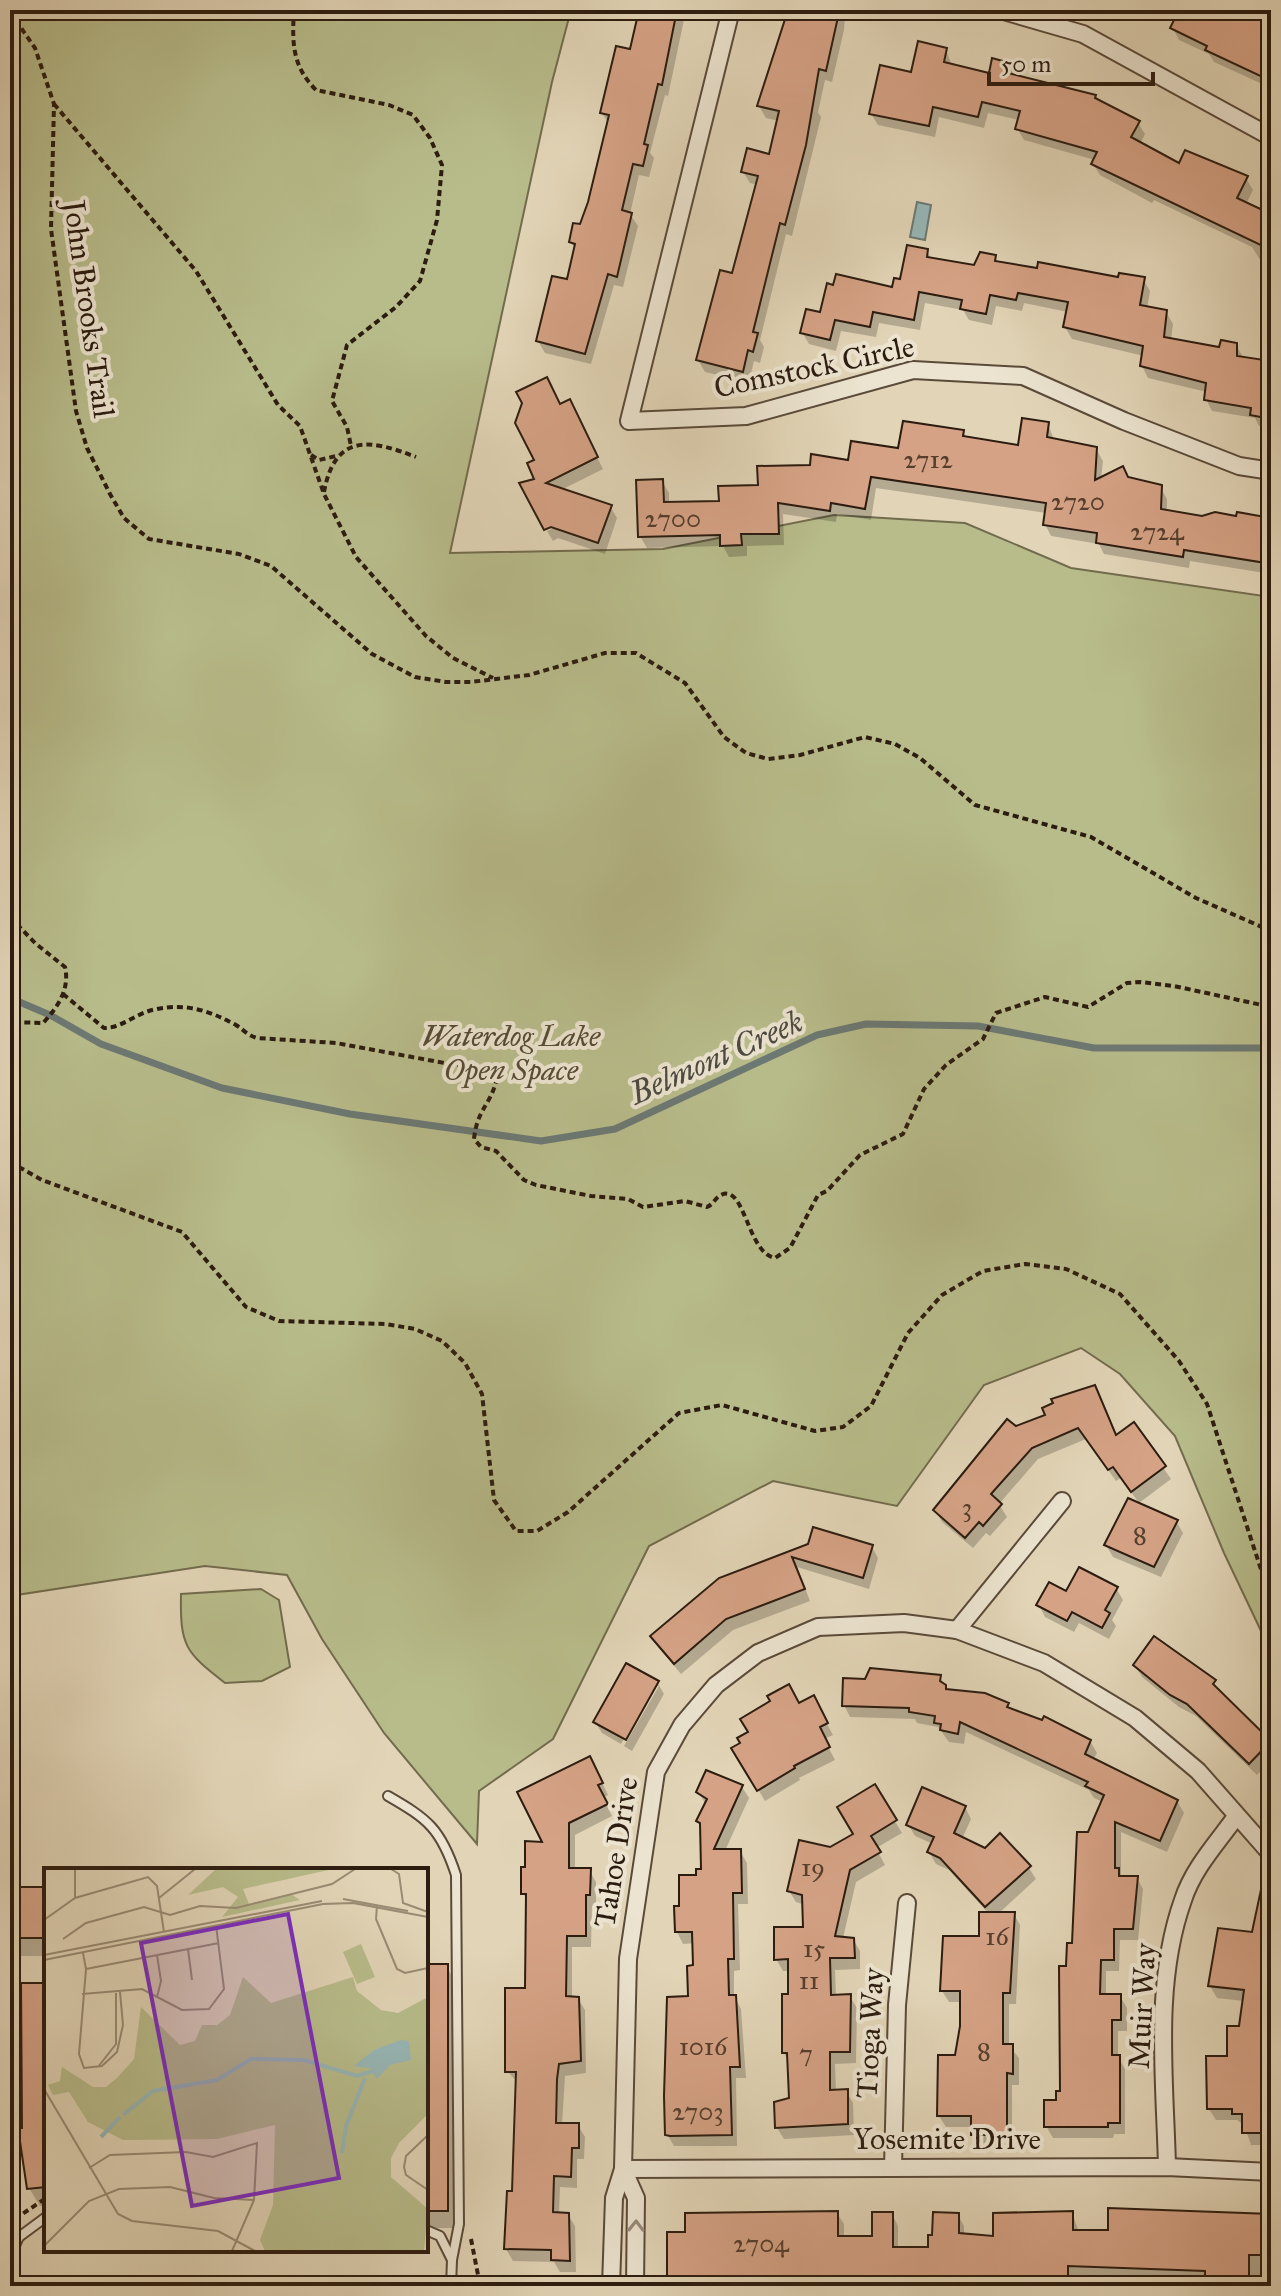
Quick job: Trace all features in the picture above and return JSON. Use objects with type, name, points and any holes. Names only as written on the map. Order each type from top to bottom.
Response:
[{"type":"street","name":"Comstock Circle","points":[[731,10],[629,421],[746,416],[913,370],[1023,376],[1124,421],[1239,466],[1271,471]]},
{"type":"street","points":[[1000,10],[1083,34],[1271,137]]},
{"type":"street","points":[[957,1630],[1062,1501]]},
{"type":"street","name":"Tahoe Drive","points":[[611,2286],[614,2198],[623,2169],[628,1959],[656,1772],[682,1725],[716,1685],[758,1653],[818,1627],[904,1623],[957,1630],[1044,1663],[1135,1718],[1198,1771],[1235,1818],[1271,1854]]},
{"type":"street","name":"Muir Way","points":[[1167,2167],[1164,2004],[1172,1939],[1190,1885],[1203,1861],[1235,1818]]},
{"type":"street","name":"Tioga Way","points":[[893,2167],[897,2005],[907,1903]]},
{"type":"street","name":"Yosemite Drive","points":[[623,2169],[1167,2167],[1271,2172]]},
{"type":"street","name":"Tahoe Drive","points":[[623,2169],[636,2198],[635,2286]]},
{"type":"lane","points":[[388,1796],[426,1818],[447,1848],[456,1875],[459,2224],[451,2286]]},
{"type":"lane","points":[[10,2256],[19,2237],[44,2218]]},
{"type":"lane","points":[[428,2231],[440,2236],[452,2260]]},
{"type":"lane","points":[[587,2286],[611,2286]]},
{"type":"path","points":[[294,10],[293,51],[296,63],[316,90],[389,105],[413,115],[423,125],[442,165],[437,220],[420,281],[343,352],[332,401],[344,419],[351,446]]},
{"type":"path","name":"John Brooks Trail","points":[[10,12],[35,48],[54,104],[51,229],[76,411],[87,448],[124,518],[149,539],[239,554],[271,566],[372,654],[415,677],[446,682],[495,679],[529,675],[605,653],[636,653],[685,683],[724,737],[756,758],[800,755],[865,737],[895,744],[920,758],[975,805],[1091,837],[1196,898],[1271,931]]},
{"type":"path","points":[[54,104],[196,271],[278,405],[300,426],[324,494],[356,557],[401,610],[453,658],[495,679]]},
{"type":"path","points":[[324,494],[332,461],[351,446],[383,446],[416,457]]},
{"type":"path","points":[[310,455],[319,460],[338,455]]},
{"type":"path","points":[[10,917],[35,943],[65,967],[68,977],[57,1006],[43,1023],[10,1022]]},
{"type":"path","points":[[63,994],[104,1028],[122,1025],[145,1011],[193,1007],[218,1015],[246,1035],[257,1038],[336,1043],[480,1068],[494,1076],[496,1082],[475,1124],[474,1139],[481,1147],[496,1151],[524,1180],[549,1188],[628,1199],[653,1208],[685,1201],[712,1206],[720,1195],[728,1194],[737,1200],[746,1215],[758,1249],[766,1256],[775,1258],[790,1248],[818,1195],[827,1191],[860,1155],[903,1134],[924,1089],[946,1065],[983,1039],[990,1020],[1003,1009],[1045,997],[1088,1007],[1127,983],[1174,986],[1271,1007]]},
{"type":"path","points":[[10,1162],[42,1180],[182,1232],[246,1307],[279,1321],[386,1324],[415,1329],[442,1341],[465,1363],[482,1394],[494,1500],[516,1531],[537,1531],[568,1512],[679,1413],[722,1405],[815,1431],[843,1427],[871,1406],[908,1333],[942,1295],[983,1271],[1025,1264],[1066,1269],[1120,1294],[1179,1361],[1207,1404],[1271,1600]]},
{"type":"green space","name":"Waterdog Lake Open Space","points":[[10,10],[571,10],[552,82],[450,553],[663,549],[834,515],[965,523],[1071,568],[1271,597],[1271,1652],[1224,1553],[1175,1436],[1120,1374],[1081,1348],[984,1385],[897,1506],[773,1481],[649,1546],[553,1739],[479,1791],[477,1844],[384,1733],[322,1639],[287,1575],[205,1566],[10,1596]]},
{"type":"green space","points":[[261,1589],[279,1600],[290,1667],[262,1681],[225,1683],[193,1655],[188,1646],[182,1625],[181,1594]]},
{"type":"water","points":[[917,202],[931,205],[925,240],[910,237]]},
{"type":"building","points":[[639,10],[677,10],[662,85],[658,84],[644,144],[648,145],[643,166],[633,164],[622,210],[632,213],[617,277],[608,274],[585,354],[536,341],[552,276],[567,279],[575,244],[569,242],[573,223],[580,224],[588,202],[609,115],[600,113],[616,46],[630,49]]},
{"type":"building","points":[[788,10],[838,10],[838,17],[826,71],[819,69],[806,145],[785,225],[780,223],[753,332],[758,333],[753,352],[748,350],[743,372],[696,360],[720,270],[732,273],[758,176],[741,172],[747,148],[769,154],[779,111],[757,106]]},
{"type":"building","points":[[1179,10],[1261,10],[1271,15],[1271,81],[1205,50],[1207,46],[1170,28]]},
{"type":"building","points":[[918,41],[947,48],[944,62],[989,73],[992,58],[1010,63],[1008,73],[1096,95],[1095,98],[1140,121],[1131,137],[1179,163],[1185,150],[1248,176],[1237,198],[1271,214],[1271,250],[1091,164],[1097,152],[1015,129],[1020,111],[982,102],[978,117],[933,107],[929,126],[869,114],[880,65],[911,72]]},
{"type":"building","points":[[907,245],[928,249],[927,257],[974,265],[980,252],[996,255],[995,261],[1037,268],[1038,262],[1118,277],[1119,273],[1145,277],[1140,305],[1167,310],[1164,337],[1219,347],[1221,340],[1237,343],[1237,356],[1271,361],[1271,419],[1250,415],[1251,408],[1204,400],[1206,383],[1140,366],[1143,346],[1063,327],[1068,302],[1018,293],[1016,300],[990,295],[986,314],[960,309],[962,300],[919,292],[914,320],[873,312],[870,327],[835,320],[830,340],[800,333],[806,309],[820,312],[827,283],[833,285],[836,274],[892,287],[894,278],[900,279]]},
{"type":"building","points":[[547,377],[560,404],[570,399],[598,457],[546,483],[612,505],[598,543],[551,527],[544,530],[519,483],[534,479],[527,463],[534,460],[515,423],[522,403],[516,392]]},
{"type":"building","points":[[1022,418],[1049,422],[1047,437],[1097,447],[1095,480],[1123,466],[1128,477],[1162,485],[1161,509],[1202,516],[1215,512],[1236,516],[1237,512],[1271,518],[1266,563],[1184,550],[1183,557],[1096,543],[1097,533],[1043,525],[1046,503],[871,477],[865,509],[831,503],[830,511],[778,503],[779,534],[741,534],[742,545],[720,546],[720,535],[638,537],[636,480],[663,479],[664,502],[719,501],[718,486],[758,485],[757,466],[810,465],[811,454],[848,460],[851,441],[898,448],[903,421],[964,430],[963,436],[1018,445]]},
{"type":"building","points":[[1095,1385],[1116,1435],[1134,1422],[1166,1466],[1131,1492],[1113,1467],[1108,1470],[1078,1428],[1032,1448],[991,1494],[1002,1504],[983,1526],[979,1522],[965,1538],[933,1510],[1007,1419],[1016,1426],[1045,1415],[1042,1408],[1053,1403],[1051,1399]]},
{"type":"building","points":[[1128,1498],[1178,1520],[1154,1567],[1104,1545]]},
{"type":"building","points":[[813,1527],[873,1545],[863,1578],[792,1557],[805,1589],[726,1619],[674,1664],[650,1636],[719,1578],[808,1544]]},
{"type":"building","points":[[1079,1567],[1118,1587],[1105,1610],[1110,1613],[1102,1628],[1072,1612],[1067,1621],[1036,1605],[1049,1582],[1066,1591]]},
{"type":"building","points":[[1154,1636],[1216,1680],[1213,1684],[1271,1741],[1249,1764],[1187,1704],[1170,1695],[1133,1665]]},
{"type":"building","points":[[626,1663],[659,1681],[626,1740],[593,1722]]},
{"type":"building","points":[[870,1668],[941,1675],[940,1681],[946,1689],[985,1693],[1009,1703],[1007,1707],[1042,1720],[1044,1716],[1091,1740],[1085,1754],[1178,1800],[1160,1841],[1115,1822],[1115,1868],[1119,1868],[1119,1876],[1138,1876],[1133,1929],[1114,1929],[1114,1960],[1101,1960],[1100,1994],[1121,1994],[1121,2020],[1112,2020],[1112,2055],[1120,2055],[1120,2123],[1108,2123],[1108,2127],[1044,2127],[1044,2100],[1056,2100],[1056,2091],[1060,2091],[1059,1966],[1066,1966],[1067,1943],[1072,1943],[1077,1832],[1088,1832],[1104,1795],[1085,1786],[1088,1782],[960,1722],[958,1734],[940,1730],[941,1724],[934,1723],[935,1716],[909,1712],[909,1708],[842,1706],[843,1678],[865,1679]]},
{"type":"building","points":[[789,1684],[799,1703],[814,1695],[828,1723],[820,1727],[830,1747],[757,1791],[731,1748],[740,1743],[737,1738],[748,1732],[740,1719],[770,1701],[767,1696]]},
{"type":"building","points":[[590,1756],[603,1783],[598,1785],[608,1804],[569,1823],[569,1868],[591,1868],[590,1895],[586,1895],[586,1936],[567,1936],[566,1996],[579,1997],[581,2061],[559,2064],[557,2079],[556,2123],[579,2123],[579,2148],[572,2148],[571,2177],[554,2176],[553,2212],[569,2213],[570,2261],[551,2260],[551,2250],[504,2249],[507,2191],[512,2191],[516,2072],[505,2072],[505,1988],[525,1988],[526,1894],[521,1894],[521,1867],[525,1867],[525,1841],[542,1842],[517,1792]]},
{"type":"building","points":[[706,1770],[743,1785],[714,1849],[741,1849],[742,1893],[733,1893],[734,1959],[728,1959],[729,1995],[736,1995],[740,2067],[730,2067],[732,2135],[670,2136],[665,2135],[664,2096],[667,1997],[688,1996],[687,1966],[693,1965],[692,1932],[675,1932],[674,1906],[679,1906],[679,1875],[696,1875],[696,1869],[701,1869],[700,1823],[696,1821],[707,1799],[696,1792]]},
{"type":"building","points":[[875,1784],[897,1820],[871,1836],[881,1852],[850,1870],[835,1936],[854,1938],[855,1958],[830,1958],[831,1995],[851,1994],[850,2052],[830,2052],[830,2090],[848,2089],[848,2124],[775,2128],[774,2102],[789,2098],[787,2053],[782,2053],[782,1994],[788,1994],[788,1959],[774,1960],[774,1927],[803,1927],[802,1895],[787,1891],[799,1840],[830,1847],[853,1834],[837,1807]]},
{"type":"building","points":[[922,1787],[966,1806],[954,1833],[985,1848],[1000,1833],[1031,1866],[985,1907],[940,1858],[927,1852],[934,1837],[906,1825]]},
{"type":"building","points":[[1263,1880],[1271,1881],[1271,2133],[1242,2133],[1242,2114],[1232,2114],[1232,2109],[1207,2109],[1206,2056],[1227,2056],[1227,2026],[1239,2026],[1244,1990],[1208,1986],[1218,1928],[1252,1932]]},
{"type":"building","points":[[10,1887],[44,1887],[44,1938],[10,1938]]},
{"type":"building","points":[[979,1912],[1015,1912],[1010,1993],[1003,1993],[1003,2044],[1013,2044],[1013,2074],[1007,2073],[1007,2135],[971,2135],[971,2116],[937,2116],[938,2055],[955,2055],[960,2026],[960,1991],[940,1991],[943,1936],[979,1936]]},
{"type":"building","points":[[428,1964],[448,1964],[448,2211],[428,2211]]},
{"type":"building","points":[[21,1983],[44,1983],[44,2187],[27,2189],[18,2128],[22,2128]]},
{"type":"building","points":[[1108,2208],[1271,2214],[1271,2255],[1249,2255],[1249,2282],[1205,2282],[1205,2271],[1068,2266],[1068,2282],[667,2283],[667,2232],[685,2232],[685,2213],[838,2211],[838,2236],[872,2236],[872,2212],[893,2212],[893,2247],[928,2247],[933,2212],[959,2213],[959,2233],[993,2236],[993,2213],[1073,2211],[1073,2230],[1108,2230]]},
{"type":"waterway","name":"Belmont Creek","points":[[10,998],[50,1015],[101,1044],[222,1088],[350,1114],[541,1141],[615,1129],[817,1035],[866,1024],[978,1026],[1094,1048],[1271,1048]]}]
